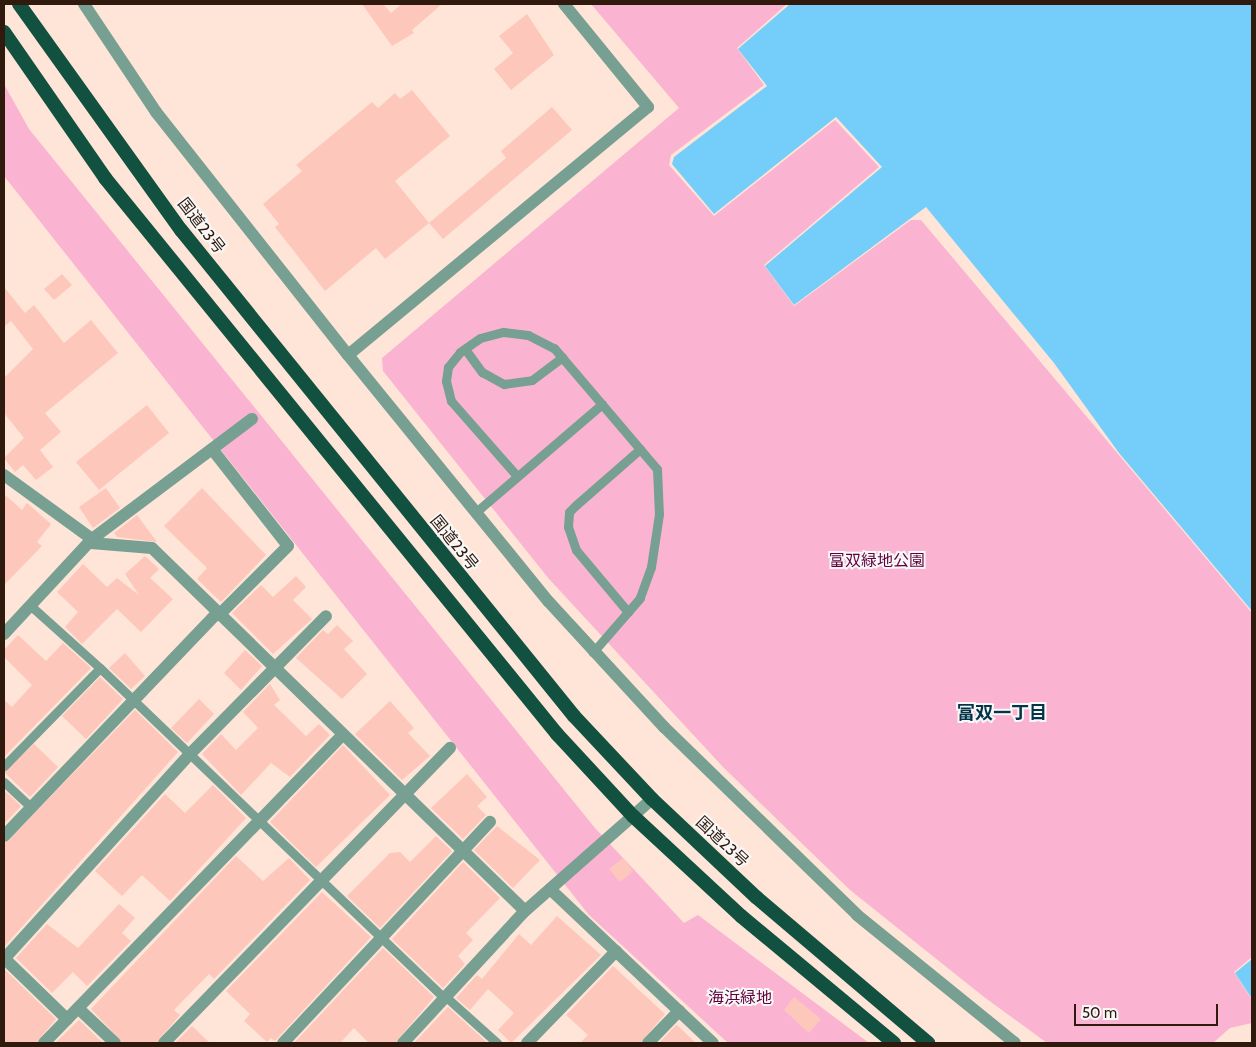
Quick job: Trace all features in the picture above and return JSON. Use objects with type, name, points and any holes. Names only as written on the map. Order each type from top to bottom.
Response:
[{"type":"highway","name":"国道23号","points":[[19,4],[181,230],[500,628],[574,716],[652,799],[756,898],[928,1043]]},
{"type":"highway","points":[[4,32],[58,114],[124,201],[557,734],[633,816],[741,916],[894,1043]]},
{"type":"street","points":[[84,4],[156,112],[348,355],[593,652],[755,819],[857,915],[1014,1043]]},
{"type":"street","points":[[348,355],[648,107],[564,4]]},
{"type":"street","points":[[4,634],[92,541],[252,420]]},
{"type":"street","points":[[4,836],[133,699],[288,546],[212,449]]},
{"type":"street","points":[[4,475],[92,541],[152,548],[342,735],[526,911]]},
{"type":"street","points":[[67,1019],[4,959],[272,666],[326,616]]},
{"type":"street","points":[[44,1043],[342,735]]},
{"type":"street","points":[[164,1043],[450,748]]},
{"type":"street","points":[[403,1043],[526,911],[652,799]]},
{"type":"street","points":[[283,1043],[490,822]]},
{"type":"street","points":[[550,888],[714,1043]]},
{"type":"street","points":[[528,1043],[616,951]]},
{"type":"street","points":[[78,1008],[115,1043]]},
{"type":"street","points":[[648,1043],[679,1011]]},
{"type":"lane","points":[[516,476],[451,401],[448,367],[465,349],[480,338],[503,332],[528,335],[554,348],[657,469],[660,514],[651,567],[640,598],[593,652]]},
{"type":"lane","points":[[465,349],[482,372],[504,384],[532,380],[562,357]]},
{"type":"lane","points":[[476,512],[602,404]]},
{"type":"lane","points":[[628,612],[576,550],[568,527],[569,512],[640,449]]},
{"type":"lane","points":[[31,606],[133,699],[380,940],[497,1043]]},
{"type":"lane","points":[[4,766],[100,668]]},
{"type":"lane","points":[[4,782],[31,807]]},
{"type":"green space","name":"富双緑地公園","points":[[591,4],[787,4],[737,48],[764,85],[671,155],[669,165],[714,216],[835,120],[879,167],[764,265],[794,306],[911,220],[921,220],[1252,613],[1252,957],[1234,972],[1252,1000],[1252,1023],[1230,1028],[1213,1043],[1047,1043],[984,997],[850,890],[723,767],[549,579],[383,371],[382,358],[679,108]]},
{"type":"green space","name":"海浜緑地","points":[[4,84],[29,129],[595,828],[684,923],[698,915],[869,1043],[728,1043],[589,915],[4,176]]},
{"type":"water","points":[[790,4],[1252,4],[1252,611],[1119,453],[1054,363],[926,207],[794,305],[765,266],[882,167],[836,117],[714,214],[672,164],[674,157],[767,86],[738,49]]},
{"type":"water","points":[[1252,959],[1252,999],[1235,973]]},
{"type":"building","points":[[362,4],[383,4],[391,13],[402,4],[442,4],[412,30],[414,33],[392,46]]},
{"type":"building","points":[[527,14],[554,55],[511,90],[494,69],[513,53],[499,36]]},
{"type":"building","points":[[412,90],[450,136],[395,181],[429,223],[385,259],[376,248],[325,291],[275,227],[279,224],[263,204],[302,171],[296,165],[372,102],[378,108],[395,93],[400,99]]},
{"type":"building","points":[[552,107],[572,130],[443,239],[429,223],[506,158],[501,151]]},
{"type":"building","points":[[62,274],[72,285],[54,300],[44,289]]},
{"type":"building","points":[[4,287],[25,313],[34,305],[64,343],[91,320],[118,353],[45,413],[61,432],[40,450],[53,467],[36,480],[23,465],[15,472],[4,458],[24,438],[4,413],[4,378],[33,349],[11,321],[4,327]]},
{"type":"building","points":[[147,405],[169,433],[99,490],[76,462]]},
{"type":"building","points":[[106,488],[120,508],[93,528],[79,507]]},
{"type":"building","points":[[202,488],[266,555],[221,602],[197,579],[207,568],[164,526]]},
{"type":"building","points":[[4,494],[22,510],[27,503],[51,524],[37,542],[42,546],[4,585]]},
{"type":"building","points":[[137,515],[157,542],[117,537],[114,533]]},
{"type":"building","points":[[145,556],[159,569],[150,578],[173,599],[141,632],[117,609],[82,644],[65,627],[78,612],[57,592],[83,564],[107,587],[117,578],[139,595],[125,574]]},
{"type":"building","points":[[296,576],[306,587],[293,600],[312,619],[273,654],[232,613],[261,585],[273,597]]},
{"type":"building","points":[[337,625],[353,641],[344,649],[367,674],[342,699],[296,658],[323,630],[328,634]]},
{"type":"building","points":[[18,635],[46,661],[63,643],[91,668],[4,757],[4,700],[12,707],[32,685],[4,657],[4,650]]},
{"type":"building","points":[[245,650],[262,666],[241,690],[224,673]]},
{"type":"building","points":[[125,653],[145,676],[131,689],[109,668]]},
{"type":"building","points":[[100,677],[123,699],[86,739],[62,716]]},
{"type":"building","points":[[270,684],[280,700],[274,705],[306,736],[319,724],[330,735],[290,777],[271,763],[241,795],[202,754],[221,734],[236,750],[258,728],[243,712]]},
{"type":"building","points":[[199,699],[214,714],[187,743],[171,728]]},
{"type":"building","points":[[390,701],[414,728],[408,733],[430,756],[402,780],[355,734]]},
{"type":"building","points":[[135,710],[178,752],[4,947],[4,844]]},
{"type":"building","points":[[34,744],[58,767],[30,797],[4,772]]},
{"type":"building","points":[[343,745],[390,795],[316,867],[270,822]]},
{"type":"building","points":[[467,774],[487,797],[477,806],[486,815],[463,839],[431,808]]},
{"type":"building","points":[[213,785],[246,818],[170,901],[142,875],[122,896],[95,871],[165,794],[185,813]]},
{"type":"building","points":[[4,790],[21,806],[4,824]]},
{"type":"building","points":[[497,826],[540,860],[513,888],[474,850]]},
{"type":"building","points":[[436,836],[452,851],[380,928],[347,896],[390,853],[400,852],[410,862]]},
{"type":"building","points":[[236,856],[263,881],[289,858],[310,880],[214,979],[209,974],[174,1010],[180,1015],[156,1043],[123,1043],[91,1009]]},
{"type":"building","points":[[623,858],[633,871],[620,882],[609,869]]},
{"type":"building","points":[[463,862],[500,898],[466,933],[473,940],[458,956],[465,964],[443,988],[392,939]]},
{"type":"building","points":[[322,892],[371,937],[275,1041],[271,1038],[267,1042],[244,1021],[250,1014],[226,991]]},
{"type":"building","points":[[119,904],[135,918],[122,933],[131,941],[87,986],[73,972],[52,993],[16,958],[47,924],[78,948]]},
{"type":"building","points":[[557,916],[601,955],[511,1043],[498,1030],[514,1013],[488,989],[470,1010],[456,998],[477,975],[482,979],[519,934],[531,945]]},
{"type":"building","points":[[383,948],[434,997],[395,1043],[369,1043],[354,1028],[340,1043],[294,1043]]},
{"type":"building","points":[[613,966],[665,1014],[640,1043],[580,1043],[588,1035],[566,1015]]},
{"type":"building","points":[[4,969],[56,1019],[36,1043],[4,1043]]},
{"type":"building","points":[[794,997],[821,1019],[809,1033],[784,1010]]},
{"type":"building","points":[[448,1007],[480,1036],[487,1043],[414,1043]]},
{"type":"building","points":[[79,1020],[103,1043],[55,1043]]},
{"type":"building","points":[[676,1025],[678,1026],[696,1043],[659,1043]]},
{"type":"building","points":[[192,1026],[210,1043],[175,1043]]},
{"type":"district","name":"富双一丁目","points":[[1002,713]]}]
